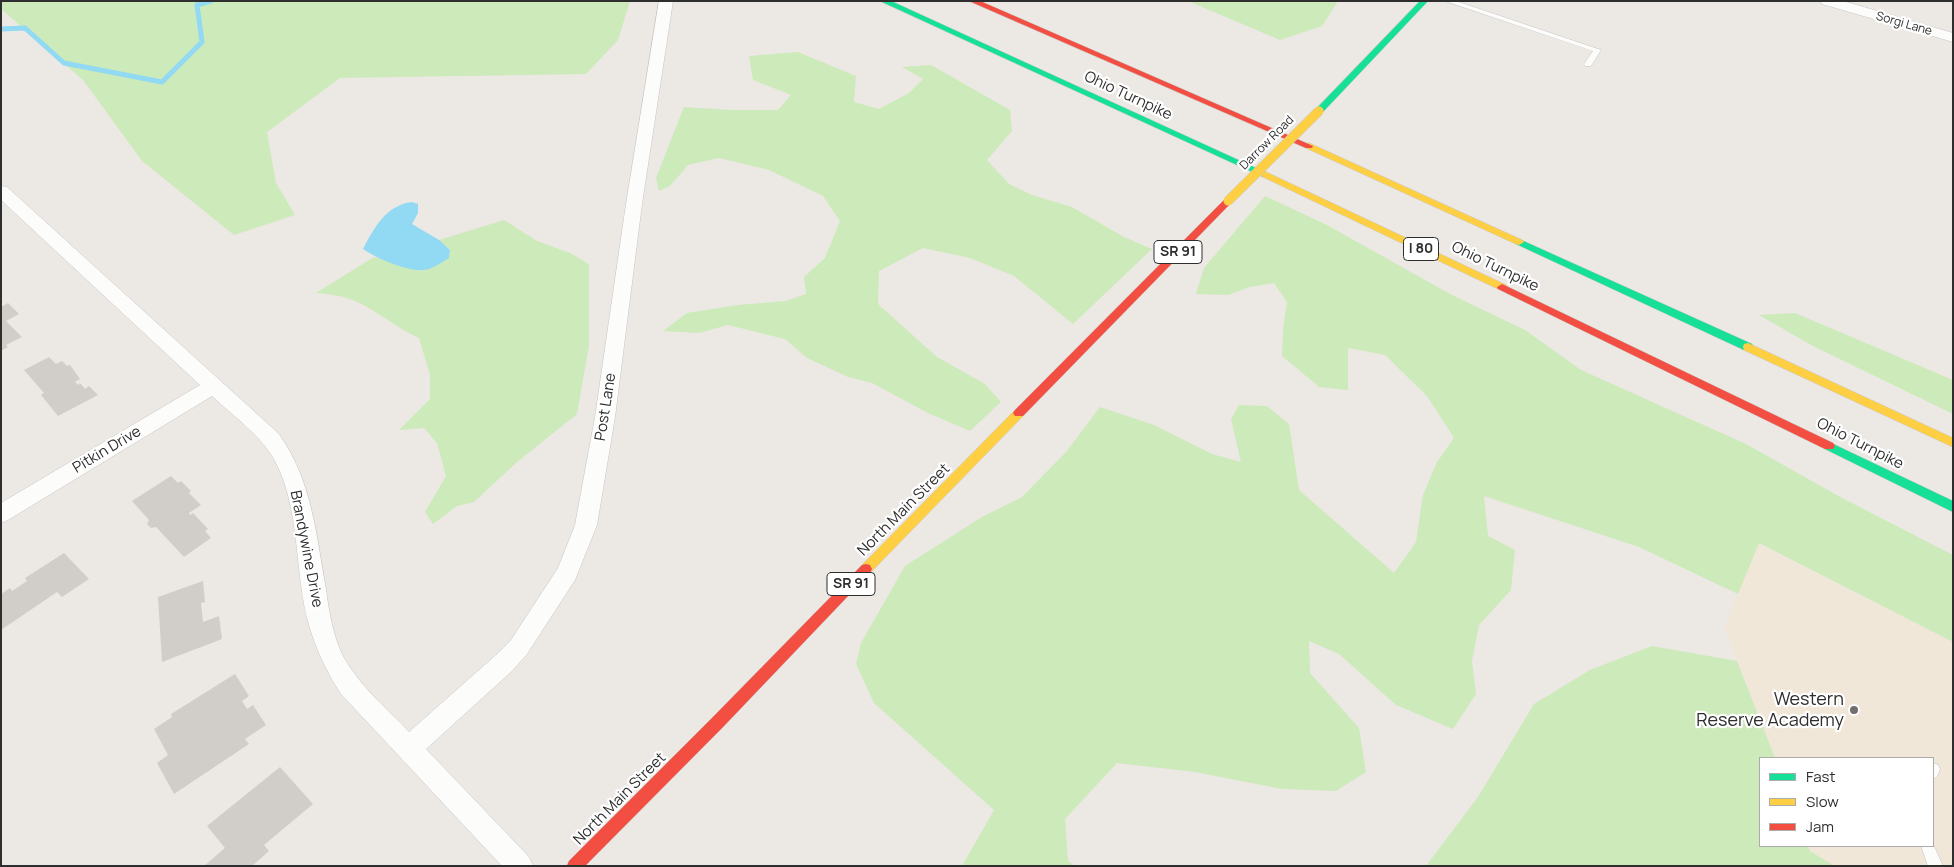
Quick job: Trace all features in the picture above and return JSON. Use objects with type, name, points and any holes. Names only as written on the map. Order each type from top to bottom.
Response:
[{"type":"main road","name":"Ohio Turnpike","points":[[884,1],[1241,163],[1490,281],[1809,435],[1953,508]]},
{"type":"main road","name":"Ohio Turnpike","points":[[973,1],[1270,128],[1716,332],[1953,443]]},
{"type":"main road","name":"Darrow Road","points":[[1127,302],[1319,111],[1424,1]]},
{"type":"main road","name":"North Main Street","points":[[574,866],[991,444],[1127,302]]},
{"type":"street","name":"Post Lane","points":[[408,749],[490,676],[519,646],[567,573],[586,525],[606,417],[634,204],[666,1]]},
{"type":"street","name":"Sorgi Lane","points":[[1827,1],[1953,38]]},
{"type":"street","name":"Brandywine Drive","points":[[1,191],[272,440],[285,459],[300,505],[320,624],[334,662],[349,686],[520,866]]},
{"type":"street","name":"Pitkin Drive","points":[[1,514],[213,386]]},
{"type":"lane","points":[[1448,1],[1597,50],[1588,64]]},
{"type":"lane","points":[[1927,847],[1936,866]]},
{"type":"shaded area","name":"Western Reserve Academy","points":[[1758,543],[1953,642],[1953,866],[1835,866],[1810,851],[1808,847],[1934,847],[1934,757],[1775,757],[1724,628]]},
{"type":"green space","points":[[1,1],[630,1],[618,40],[586,74],[340,78],[267,132],[276,183],[295,215],[234,235],[142,161],[83,80],[1,9]]},
{"type":"green space","points":[[1188,1],[1336,1],[1337,3],[1322,26],[1280,40]]},
{"type":"green space","points":[[798,52],[856,76],[854,102],[879,109],[909,93],[923,79],[902,67],[931,65],[1010,110],[1012,131],[987,160],[1009,184],[1032,195],[1072,207],[1124,237],[1152,249],[1073,324],[1014,276],[970,258],[923,248],[879,271],[878,304],[937,357],[985,384],[1001,402],[970,431],[928,413],[872,383],[848,377],[807,358],[785,339],[728,325],[699,333],[663,331],[687,313],[738,305],[786,301],[806,294],[804,277],[825,258],[840,221],[823,196],[769,170],[719,158],[688,165],[670,186],[659,191],[656,178],[684,107],[729,110],[778,110],[791,95],[753,80],[749,56]]},
{"type":"green space","points":[[1265,196],[1327,225],[1450,294],[1525,330],[1581,370],[1746,444],[1842,498],[1953,555],[1953,642],[1759,543],[1738,594],[1639,547],[1484,496],[1488,536],[1515,550],[1511,590],[1479,625],[1472,661],[1476,694],[1453,729],[1396,705],[1339,654],[1309,641],[1310,673],[1359,728],[1366,772],[1336,791],[1282,789],[1195,772],[1117,763],[1065,819],[1068,861],[1075,866],[962,866],[994,810],[874,703],[856,664],[861,643],[905,566],[982,517],[1022,497],[1066,452],[1100,407],[1154,425],[1212,454],[1241,462],[1231,419],[1239,405],[1267,406],[1289,424],[1299,490],[1394,573],[1416,542],[1423,495],[1437,462],[1454,438],[1427,396],[1385,355],[1348,348],[1348,390],[1319,387],[1282,356],[1287,302],[1274,283],[1250,287],[1228,295],[1196,294],[1204,268]]},
{"type":"green space","points":[[504,220],[537,241],[570,253],[589,264],[589,345],[577,414],[517,462],[474,502],[457,506],[433,524],[425,512],[446,476],[437,443],[424,428],[399,430],[430,399],[430,375],[419,338],[374,311],[347,298],[316,293],[374,257],[422,271],[436,266],[449,258],[450,250],[439,240]]},
{"type":"green space","points":[[1795,313],[1953,380],[1953,414],[1813,346],[1759,315]]},
{"type":"green space","points":[[1652,646],[1737,661],[1775,757],[1759,757],[1759,847],[1808,847],[1810,851],[1835,866],[1426,866],[1478,797],[1534,704],[1590,670]]},
{"type":"water","points":[[412,202],[418,204],[418,213],[412,224],[439,240],[450,250],[449,258],[437,266],[424,270],[401,267],[363,249],[376,226],[388,213],[403,204]]},
{"type":"building","points":[[8,303],[19,314],[6,321],[22,337],[6,345],[8,347],[1,351],[1,307]]},
{"type":"building","points":[[49,357],[56,364],[62,361],[67,366],[70,365],[80,379],[75,382],[78,385],[80,383],[85,389],[89,386],[98,395],[58,416],[41,395],[44,393],[24,370]]},
{"type":"building","points":[[171,476],[178,483],[181,481],[191,491],[189,493],[201,505],[189,513],[190,515],[193,513],[208,529],[205,531],[211,538],[184,557],[156,527],[151,528],[147,524],[149,520],[132,501]]},
{"type":"building","points":[[64,553],[89,579],[62,597],[57,592],[1,630],[1,594],[10,588],[12,591],[27,581],[25,578]]},
{"type":"building","points":[[203,581],[205,602],[201,603],[203,622],[219,616],[222,639],[162,662],[158,597]]},
{"type":"building","points":[[235,674],[249,696],[242,701],[247,709],[253,705],[266,725],[245,739],[249,744],[174,794],[157,763],[168,755],[154,729],[172,717],[171,714]]},
{"type":"building","points":[[280,767],[313,804],[264,845],[269,851],[252,866],[204,866],[225,848],[207,826]]},
{"type":"waterway","points":[[1,29],[25,28],[64,63],[162,82],[202,42],[197,5],[211,1]]},
{"type":"traffic: fast","points":[[884,1],[1264,174]]},
{"type":"traffic: fast","points":[[1319,111],[1424,1]]},
{"type":"traffic: fast","points":[[1519,242],[1748,347]]},
{"type":"traffic: fast","points":[[1829,446],[1953,507]]},
{"type":"traffic: slow","points":[[1228,201],[1319,111]]},
{"type":"traffic: slow","points":[[1309,146],[1519,242]]},
{"type":"traffic: slow","points":[[1264,174],[1502,287]]},
{"type":"traffic: slow","points":[[1748,347],[1953,443]]},
{"type":"traffic: slow","points":[[866,569],[1019,413]]},
{"type":"traffic: jam","points":[[973,1],[1309,146]]},
{"type":"traffic: jam","points":[[1019,413],[1228,201]]},
{"type":"traffic: jam","points":[[1502,287],[1829,446]]},
{"type":"traffic: jam","points":[[574,866],[718,722],[866,569]]},
{"type":"place","name":"Western Reserve Academy","points":[[1854,710]]}]
